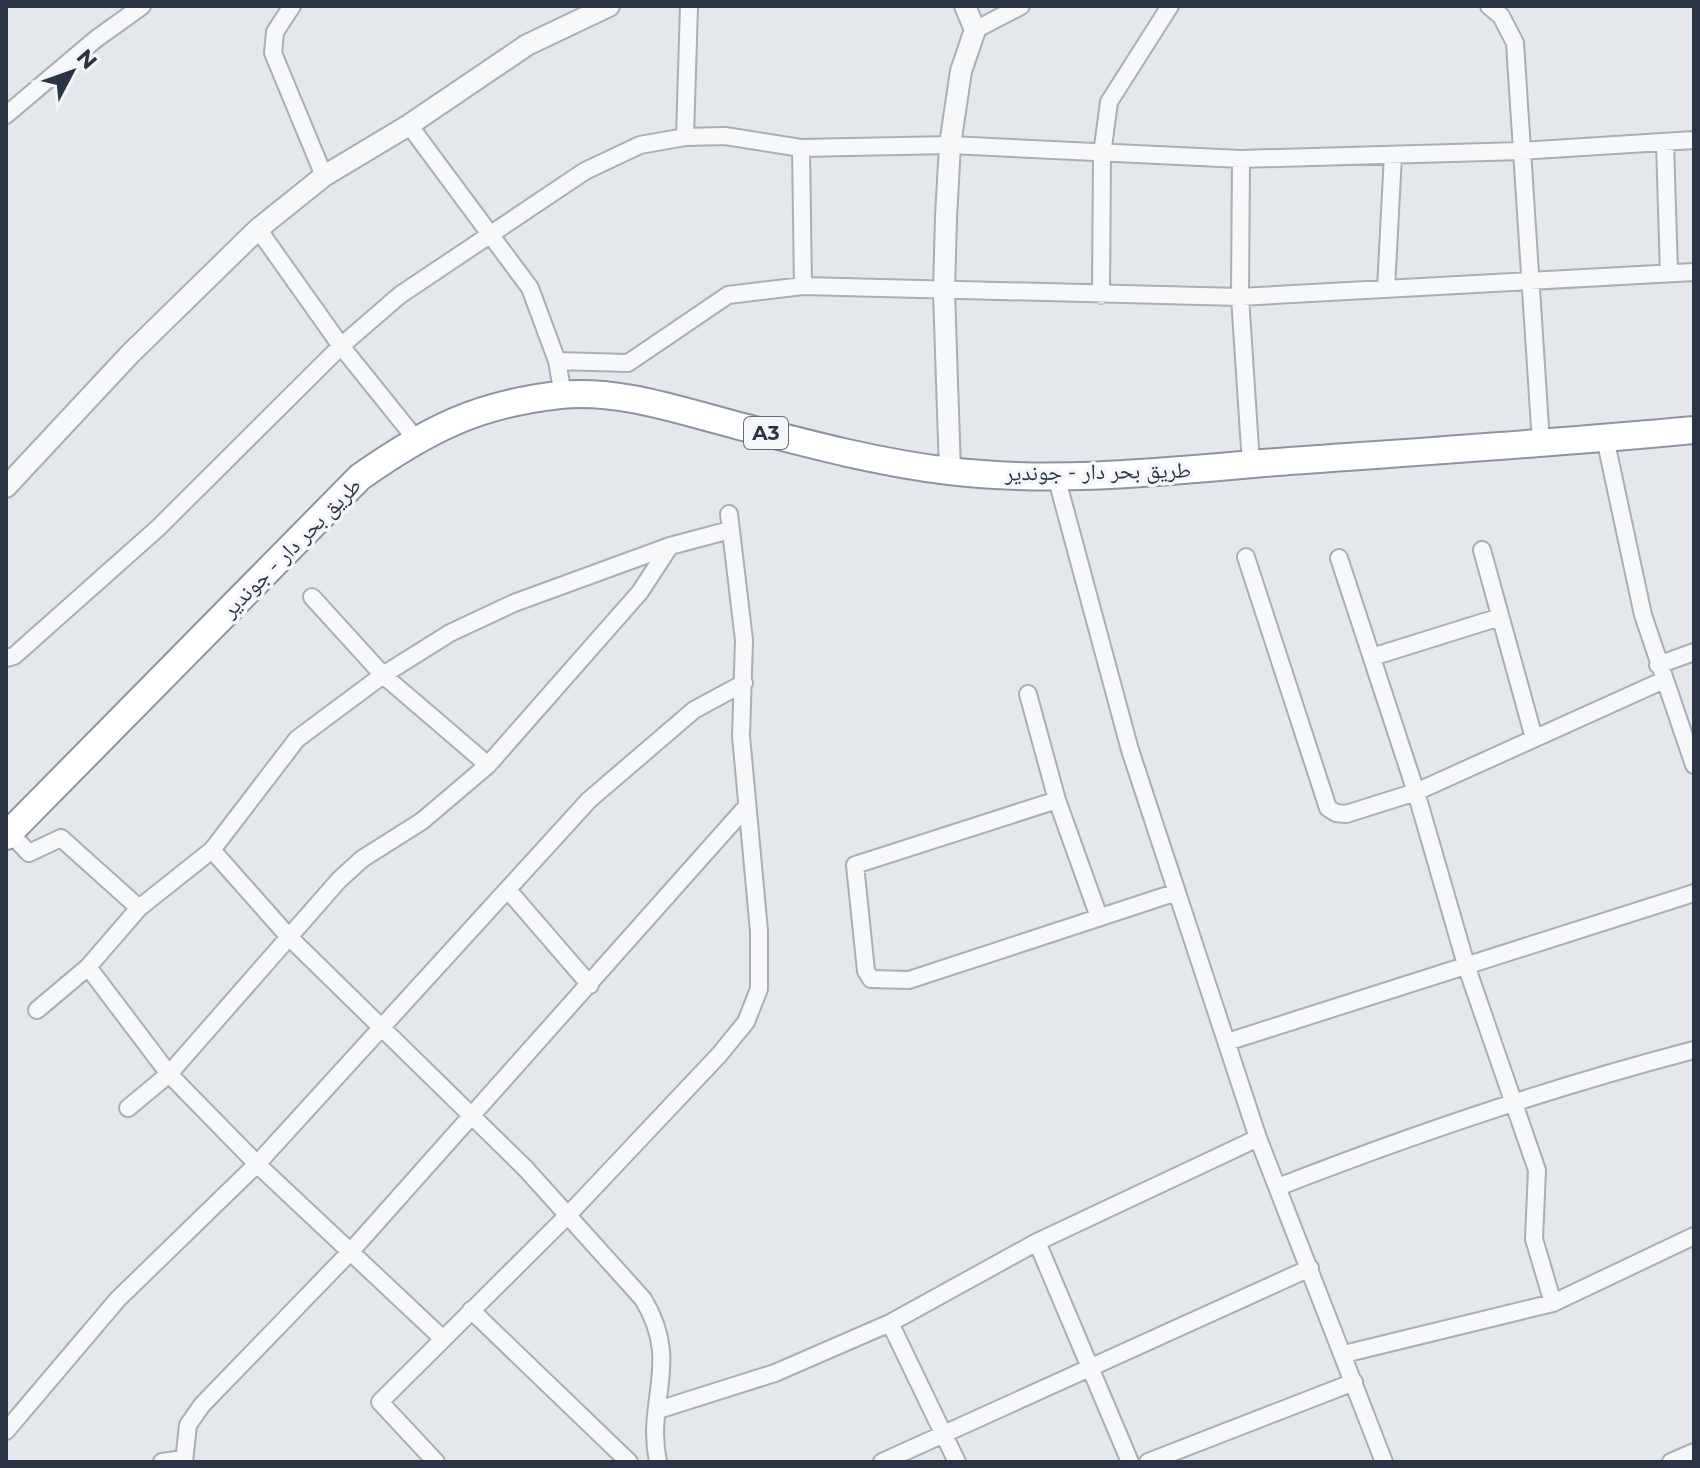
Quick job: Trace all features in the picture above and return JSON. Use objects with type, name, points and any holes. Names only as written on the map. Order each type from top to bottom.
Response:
[{"type":"highway","name":"طريق بحر دار - جوندير","points":[[8,834],[314,519],[360,477],[415,438],[464,415],[563,395],[620,398],[849,454],[950,471],[1056,476],[1694,430]]},
{"type":"street","points":[[6,115],[96,39],[142,6]]},
{"type":"street","points":[[292,6],[275,32],[273,53],[324,176]]},
{"type":"street","points":[[6,487],[130,354],[258,229],[324,176],[409,125],[527,45],[609,6]]},
{"type":"street","points":[[685,137],[689,6]]},
{"type":"street","points":[[950,471],[944,292],[950,145],[961,71],[975,30],[965,6]]},
{"type":"street","points":[[975,30],[1021,6]]},
{"type":"street","points":[[1101,295],[1102,154],[1109,102],[1170,6]]},
{"type":"street","points":[[1489,6],[1501,16],[1515,43],[1541,443]]},
{"type":"street","points":[[409,125],[530,288],[557,361],[563,395]]},
{"type":"street","points":[[6,658],[14,656],[158,528],[341,346],[400,295],[585,171],[640,145],[685,137],[725,136],[801,148],[950,145],[1241,159],[1521,151],[1694,140]]},
{"type":"street","points":[[1665,143],[1669,273]]},
{"type":"street","points":[[801,148],[803,286]]},
{"type":"street","points":[[1386,289],[1393,155]]},
{"type":"street","points":[[1241,159],[1240,297],[1251,464]]},
{"type":"street","points":[[258,229],[341,346],[415,438]]},
{"type":"street","points":[[557,361],[628,363],[728,295],[803,286],[944,292],[1240,297],[1694,272]]},
{"type":"street","points":[[1605,438],[1643,615],[1694,765]]},
{"type":"street","points":[[1056,476],[1130,750],[1258,1138],[1384,1462]]},
{"type":"street","points":[[37,1010],[88,967],[139,908],[212,850],[297,739],[383,675],[450,633],[514,603],[730,522],[744,640],[741,736],[759,931],[759,989],[746,1022],[719,1055],[569,1214],[380,1402],[436,1462]]},
{"type":"street","points":[[128,1108],[169,1074],[362,859],[422,821],[488,765],[640,592],[670,546]]},
{"type":"street","points":[[1482,550],[1534,738]]},
{"type":"street","points":[[1246,557],[1328,808],[1346,814],[1416,792],[1534,738],[1661,673],[1694,652]]},
{"type":"street","points":[[1339,558],[1416,792],[1467,968],[1537,1170],[1534,1239],[1553,1303]]},
{"type":"street","points":[[312,597],[383,675],[488,765]]},
{"type":"street","points":[[1372,657],[1500,617]]},
{"type":"street","points":[[6,1431],[118,1299],[257,1164],[589,800],[694,710],[744,683]]},
{"type":"street","points":[[1028,694],[1057,800],[1099,917]]},
{"type":"street","points":[[1057,800],[855,865],[866,971],[871,979],[909,980],[1177,892]]},
{"type":"street","points":[[162,1462],[184,1460],[188,1425],[202,1405],[352,1250],[747,806]]},
{"type":"street","points":[[8,834],[29,853],[61,838],[139,908]]},
{"type":"street","points":[[212,850],[289,937],[569,1214],[643,1299],[656,1319],[664,1349],[658,1410],[658,1462]]},
{"type":"street","points":[[508,890],[590,985]]},
{"type":"street","points":[[1227,1042],[1374,993],[1467,968],[1694,893]]},
{"type":"street","points":[[88,967],[169,1074],[257,1164],[352,1250],[442,1338]]},
{"type":"street","points":[[1278,1187],[1383,1146],[1514,1102],[1694,1050]]},
{"type":"street","points":[[658,1410],[775,1373],[890,1323],[1037,1242],[1258,1138]]},
{"type":"street","points":[[1344,1354],[1553,1303],[1694,1236]]},
{"type":"street","points":[[1037,1242],[1130,1462]]},
{"type":"street","points":[[882,1462],[1310,1268]]},
{"type":"street","points":[[471,1310],[629,1462]]},
{"type":"street","points":[[890,1323],[957,1462]]},
{"type":"street","points":[[1148,1462],[1354,1382]]},
{"type":"street","points":[[1671,1462],[1694,1452]]}]
